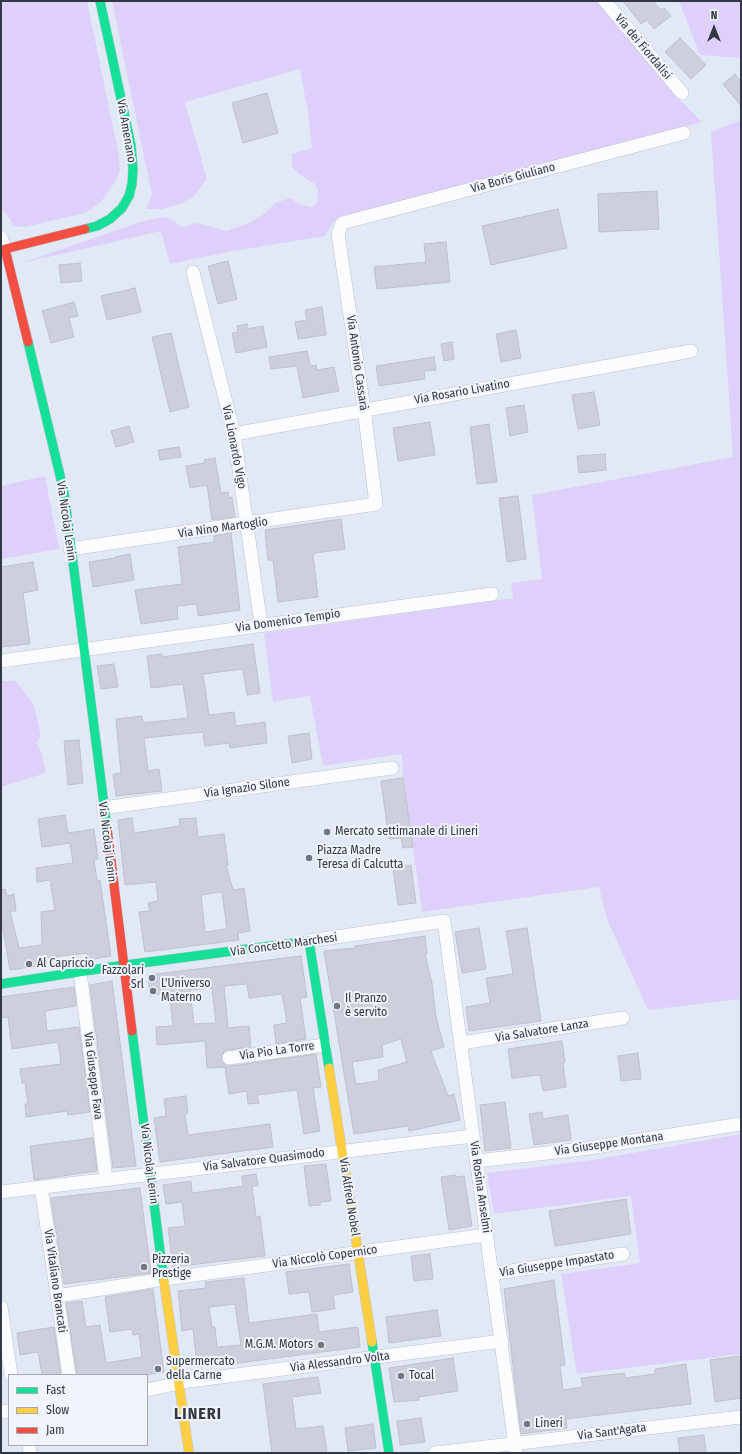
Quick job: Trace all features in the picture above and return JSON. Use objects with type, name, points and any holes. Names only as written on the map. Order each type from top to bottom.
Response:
[{"type":"main road","name":"Via Amenano","points":[[3,243],[97,226],[122,208],[129,196],[132,184],[133,169],[131,144],[100,1]]},
{"type":"main road","name":"Via Nicolaj Lenin","points":[[3,243],[64,492],[150,1174],[189,1453]]},
{"type":"main road","name":"Via Concetto Marchesi","points":[[1,984],[309,941]]},
{"type":"main road","name":"Via Alfred Nobel","points":[[309,941],[390,1453]]},
{"type":"street","name":"Via dei Fiordalisi","points":[[605,1],[682,93]]},
{"type":"street","name":"Via Boris Giuliano","points":[[342,223],[684,133]]},
{"type":"street","name":"Via Antonio Cassarà","points":[[342,223],[338,234],[364,410],[376,504]]},
{"type":"street","name":"Via Lionardo Vigo","points":[[194,272],[234,434],[261,625]]},
{"type":"street","name":"Via Rosario Livatino","points":[[234,434],[690,351]]},
{"type":"street","name":"Via Nino Martoglio","points":[[70,549],[376,504]]},
{"type":"street","name":"Via Domenico Tempio","points":[[2,660],[492,594]]},
{"type":"street","name":"Via Ignazio Silone","points":[[103,808],[392,768]]},
{"type":"street","name":"Via Concetto Marchesi","points":[[309,941],[444,920]]},
{"type":"street","name":"Via Rosina Anselmi","points":[[444,920],[491,1274],[502,1341],[516,1448]]},
{"type":"street","name":"Via Giuseppe Fava","points":[[80,972],[106,1179]]},
{"type":"street","name":"Via Salvatore Lanza","points":[[461,1043],[623,1018]]},
{"type":"street","name":"Via Pio La Torre","points":[[229,1058],[325,1045]]},
{"type":"street","name":"Via Giuseppe Montana","points":[[477,1161],[582,1149],[741,1124]]},
{"type":"street","name":"Via Salvatore Quasimodo","points":[[1,1192],[473,1136]]},
{"type":"street","name":"Via Vitaliano Brancati","points":[[41,1187],[69,1374]]},
{"type":"street","name":"Via Niccolò Copernico","points":[[57,1296],[164,1279],[486,1235]]},
{"type":"street","name":"Via Giuseppe Impastato","points":[[491,1274],[623,1254]]},
{"type":"street","points":[[1,1307],[11,1374]]},
{"type":"street","name":"Via Alessandro Volta","points":[[148,1390],[179,1384],[189,1380],[502,1341]]},
{"type":"street","name":"Via Sant'Agata","points":[[436,1453],[516,1448],[741,1417]]},
{"type":"shaded area","points":[[1,1],[87,1],[119,156],[120,171],[113,185],[100,203],[85,213],[25,227],[12,226],[11,221],[1,207]]},
{"type":"shaded area","points":[[112,1],[598,1],[676,96],[702,122],[334,221],[325,236],[228,252],[170,264],[161,231],[22,263],[140,222],[163,217],[173,220],[182,227],[197,223],[227,231],[248,223],[264,214],[275,203],[290,198],[301,205],[312,207],[317,203],[318,191],[315,184],[300,175],[292,167],[292,154],[312,148],[308,113],[300,69],[185,102],[207,179],[193,197],[182,203],[163,209],[146,209],[152,195]]},
{"type":"shaded area","points":[[679,1],[741,1],[741,58],[700,55]]},
{"type":"shaded area","points":[[741,120],[741,999],[648,1010],[607,919],[599,887],[422,912],[403,778],[402,754],[323,766],[310,696],[273,702],[264,633],[513,598],[511,583],[542,579],[532,495],[733,457],[711,132]]},
{"type":"shaded area","points":[[45,476],[59,549],[1,559],[1,486]]},
{"type":"shaded area","points":[[1,681],[16,681],[34,705],[41,737],[36,743],[42,753],[46,773],[1,787]]},
{"type":"shaded area","points":[[741,1134],[741,1354],[577,1374],[561,1274],[640,1263],[631,1196],[494,1214],[487,1173],[592,1160]]},
{"type":"building","points":[[623,1],[653,1],[661,10],[664,8],[671,16],[654,29],[647,20],[641,24]]},
{"type":"building","points":[[680,38],[706,65],[691,79],[665,52]]},
{"type":"building","points":[[735,74],[741,82],[741,106],[723,84]]},
{"type":"building","points":[[267,93],[278,133],[243,143],[232,103]]},
{"type":"building","points":[[657,191],[659,229],[599,232],[598,194]]},
{"type":"building","points":[[558,209],[567,248],[491,265],[482,226]]},
{"type":"building","points":[[446,242],[450,282],[377,289],[374,267],[426,262],[424,244]]},
{"type":"building","points":[[228,261],[237,299],[218,304],[208,266]]},
{"type":"building","points":[[80,263],[82,281],[61,283],[59,265]]},
{"type":"building","points":[[135,288],[141,312],[107,320],[101,296]]},
{"type":"building","points":[[74,302],[78,316],[69,318],[74,337],[51,343],[42,311]]},
{"type":"building","points":[[322,307],[326,335],[298,339],[295,322],[307,320],[305,310]]},
{"type":"building","points":[[247,324],[247,329],[263,326],[267,347],[236,353],[232,333],[238,332],[237,326]]},
{"type":"building","points":[[516,330],[521,358],[501,362],[496,334]]},
{"type":"building","points":[[171,333],[189,407],[170,412],[152,337]]},
{"type":"building","points":[[452,342],[454,359],[444,361],[441,344]]},
{"type":"building","points":[[307,351],[310,366],[316,365],[317,370],[334,367],[339,391],[303,398],[297,366],[271,369],[269,357]]},
{"type":"building","points":[[434,357],[436,370],[424,371],[425,379],[379,386],[376,366]]},
{"type":"building","points":[[594,392],[600,425],[578,429],[572,395]]},
{"type":"building","points":[[524,405],[528,432],[510,436],[506,408]]},
{"type":"building","points":[[430,422],[435,455],[398,461],[393,428]]},
{"type":"building","points":[[489,424],[497,482],[477,484],[470,427]]},
{"type":"building","points":[[129,426],[134,442],[116,447],[111,431]]},
{"type":"building","points":[[179,447],[181,457],[160,460],[158,450]]},
{"type":"building","points":[[605,454],[606,470],[579,473],[577,456]]},
{"type":"building","points":[[215,458],[221,493],[228,492],[229,498],[232,497],[235,517],[212,520],[207,485],[190,488],[186,466],[205,463],[204,460]]},
{"type":"building","points":[[518,496],[526,559],[507,562],[499,498]]},
{"type":"building","points":[[341,519],[345,549],[315,553],[313,555],[318,597],[278,602],[273,560],[268,560],[265,530]]},
{"type":"building","points":[[231,533],[240,610],[198,616],[197,604],[177,606],[178,619],[141,624],[135,590],[182,584],[178,547],[214,542],[214,536]]},
{"type":"building","points":[[130,554],[134,580],[93,587],[89,562]]},
{"type":"building","points":[[33,562],[38,590],[23,593],[30,644],[1,647],[1,567]]},
{"type":"building","points":[[253,644],[260,693],[247,695],[243,669],[203,674],[209,715],[234,712],[236,726],[265,722],[267,743],[230,748],[229,743],[205,746],[203,732],[144,738],[148,771],[159,769],[162,791],[116,796],[113,774],[121,773],[116,719],[142,716],[143,723],[188,718],[183,684],[151,688],[147,656],[162,654],[163,657]]},
{"type":"building","points":[[114,664],[118,687],[101,689],[97,666]]},
{"type":"building","points":[[309,733],[312,759],[292,763],[288,736]]},
{"type":"building","points":[[79,740],[83,783],[68,785],[64,741]]},
{"type":"building","points":[[403,778],[413,847],[403,848],[401,838],[389,839],[381,781]]},
{"type":"building","points":[[65,815],[68,833],[94,829],[98,859],[94,860],[97,881],[100,880],[111,956],[88,960],[87,953],[44,958],[44,965],[10,970],[1,918],[1,890],[5,889],[7,896],[14,894],[16,911],[10,911],[19,948],[42,945],[41,912],[55,910],[50,880],[37,882],[36,868],[73,863],[70,843],[42,847],[38,819]]},
{"type":"building","points":[[132,818],[134,833],[180,826],[179,819],[196,818],[198,837],[224,834],[228,865],[226,865],[233,890],[244,888],[250,931],[238,933],[239,940],[145,952],[139,912],[150,911],[148,903],[158,901],[156,882],[125,885],[118,820]],"holes":[[[222,892],[227,929],[205,932],[201,895]]]},
{"type":"building","points":[[411,865],[416,903],[398,905],[393,868]]},
{"type":"building","points":[[479,928],[486,969],[462,973],[455,932]]},
{"type":"building","points":[[527,928],[541,1021],[469,1031],[466,1007],[490,1003],[486,978],[513,974],[506,931]]},
{"type":"building","points":[[425,936],[427,954],[425,954],[432,983],[436,1017],[444,1047],[431,1051],[448,1096],[454,1094],[460,1120],[409,1131],[408,1126],[354,1134],[324,951],[355,948],[355,946]],"holes":[[[401,1039],[407,1062],[378,1070],[379,1081],[356,1084],[352,1062],[383,1057],[382,1045]]]},
{"type":"building","points":[[301,956],[307,997],[300,998],[306,1039],[276,1044],[274,1025],[287,1023],[282,994],[249,998],[247,984],[224,986],[228,1028],[249,1026],[251,1047],[228,1050],[224,1052],[221,1059],[223,1063],[230,1066],[316,1054],[321,1087],[313,1088],[320,1131],[304,1134],[297,1090],[257,1095],[259,1103],[248,1104],[247,1091],[229,1094],[225,1067],[207,1068],[205,1041],[157,1045],[156,1027],[173,1026],[169,993],[150,995],[148,975]],"holes":[[[212,988],[216,1023],[194,1024],[190,990]]]},
{"type":"building","points":[[112,981],[136,1166],[113,1168],[90,985]]},
{"type":"building","points":[[74,987],[76,1006],[45,1011],[47,1031],[79,1027],[90,1112],[68,1115],[67,1111],[26,1117],[25,1104],[28,1104],[25,1083],[22,1083],[20,1069],[61,1064],[58,1042],[12,1049],[8,1017],[1,1018],[1,997]]},
{"type":"building","points":[[562,1041],[566,1087],[543,1091],[540,1075],[512,1078],[508,1049]]},
{"type":"building","points":[[638,1053],[641,1079],[621,1081],[618,1056]]},
{"type":"building","points":[[186,1096],[188,1113],[185,1114],[188,1135],[270,1124],[273,1147],[160,1162],[154,1118],[166,1116],[164,1099]]},
{"type":"building","points":[[505,1102],[511,1148],[485,1151],[480,1105]]},
{"type":"building","points":[[542,1112],[543,1119],[568,1115],[571,1140],[534,1145],[529,1114]]},
{"type":"building","points":[[93,1138],[97,1171],[34,1180],[30,1146]]},
{"type":"building","points":[[326,1164],[331,1201],[320,1202],[320,1205],[309,1206],[304,1166]]},
{"type":"building","points":[[256,1174],[258,1186],[252,1186],[256,1217],[260,1216],[265,1256],[173,1267],[168,1228],[185,1226],[182,1202],[166,1204],[163,1185],[191,1181],[192,1193],[243,1186],[242,1176]]},
{"type":"building","points":[[455,1175],[456,1177],[464,1176],[472,1226],[449,1230],[441,1177]]},
{"type":"building","points":[[140,1188],[151,1273],[64,1284],[51,1198]]},
{"type":"building","points":[[626,1199],[631,1234],[555,1246],[549,1211]]},
{"type":"building","points":[[430,1254],[433,1279],[414,1281],[411,1256]]},
{"type":"building","points":[[349,1264],[353,1292],[333,1295],[335,1309],[312,1312],[309,1292],[289,1294],[286,1272]]},
{"type":"building","points":[[244,1278],[249,1323],[317,1314],[319,1332],[358,1327],[360,1347],[231,1364],[231,1359],[197,1363],[193,1329],[182,1331],[178,1291],[206,1288],[205,1282]],"holes":[[[235,1304],[241,1345],[217,1347],[215,1327],[212,1327],[209,1307]]]},
{"type":"building","points":[[554,1280],[565,1365],[560,1366],[563,1390],[583,1387],[581,1378],[625,1373],[625,1378],[655,1374],[655,1369],[686,1364],[691,1404],[566,1419],[567,1428],[521,1434],[504,1289]]},
{"type":"building","points":[[153,1289],[164,1372],[148,1374],[77,1374],[66,1303],[82,1301],[86,1327],[100,1325],[106,1363],[142,1357],[139,1334],[133,1335],[132,1329],[110,1332],[105,1297]]},
{"type":"building","points":[[437,1310],[441,1336],[389,1343],[386,1317]]},
{"type":"building","points":[[54,1327],[61,1374],[42,1374],[38,1352],[20,1355],[17,1333]]},
{"type":"building","points":[[741,1356],[741,1398],[715,1402],[710,1360]]},
{"type":"building","points":[[453,1358],[458,1391],[418,1397],[419,1400],[394,1402],[389,1368]]},
{"type":"building","points":[[318,1377],[321,1393],[292,1397],[296,1429],[323,1426],[327,1453],[272,1453],[263,1384]]},
{"type":"building","points":[[421,1418],[425,1442],[400,1445],[397,1421]]},
{"type":"building","points":[[373,1424],[376,1448],[348,1451],[345,1428]]},
{"type":"building","points":[[704,1435],[706,1453],[680,1453],[678,1438]]},
{"type":"traffic: fast","points":[[85,229],[97,226],[110,219],[122,208],[129,196],[132,184],[133,169],[131,145],[100,1]]},
{"type":"traffic: fast","points":[[28,342],[64,492],[107,828]]},
{"type":"traffic: fast","points":[[1,984],[111,967],[309,941],[329,1068]]},
{"type":"traffic: fast","points":[[132,1031],[164,1282]]},
{"type":"traffic: fast","points":[[372,1342],[389,1453]]},
{"type":"traffic: slow","points":[[329,1068],[372,1342]]},
{"type":"traffic: slow","points":[[164,1282],[189,1453]]},
{"type":"traffic: jam","points":[[28,342],[5,249],[85,229]]},
{"type":"traffic: jam","points":[[107,828],[132,1031]]},
{"type":"place","name":"Mercato settimanale di Lineri","points":[[327,832]]},
{"type":"place","name":"Piazza Madre Teresa di Calcutta","points":[[309,858]]},
{"type":"place","name":"Al Capriccio","points":[[29,964]]},
{"type":"place","name":"Fazzolari Srl","points":[[152,978]]},
{"type":"place","name":"L'Universo Materno","points":[[153,991]]},
{"type":"place","name":"Il Pranzo è servito","points":[[337,1006]]},
{"type":"place","name":"Pizzeria Prestige","points":[[144,1267]]},
{"type":"place","name":"M.G.M. Motors","points":[[321,1345]]},
{"type":"place","name":"Supermercato della Carne","points":[[158,1369]]},
{"type":"place","name":"Tocal","points":[[401,1376]]},
{"type":"place","name":"Lineri","points":[[527,1424]]},
{"type":"district","name":"LINERI","points":[[198,1415]]}]
